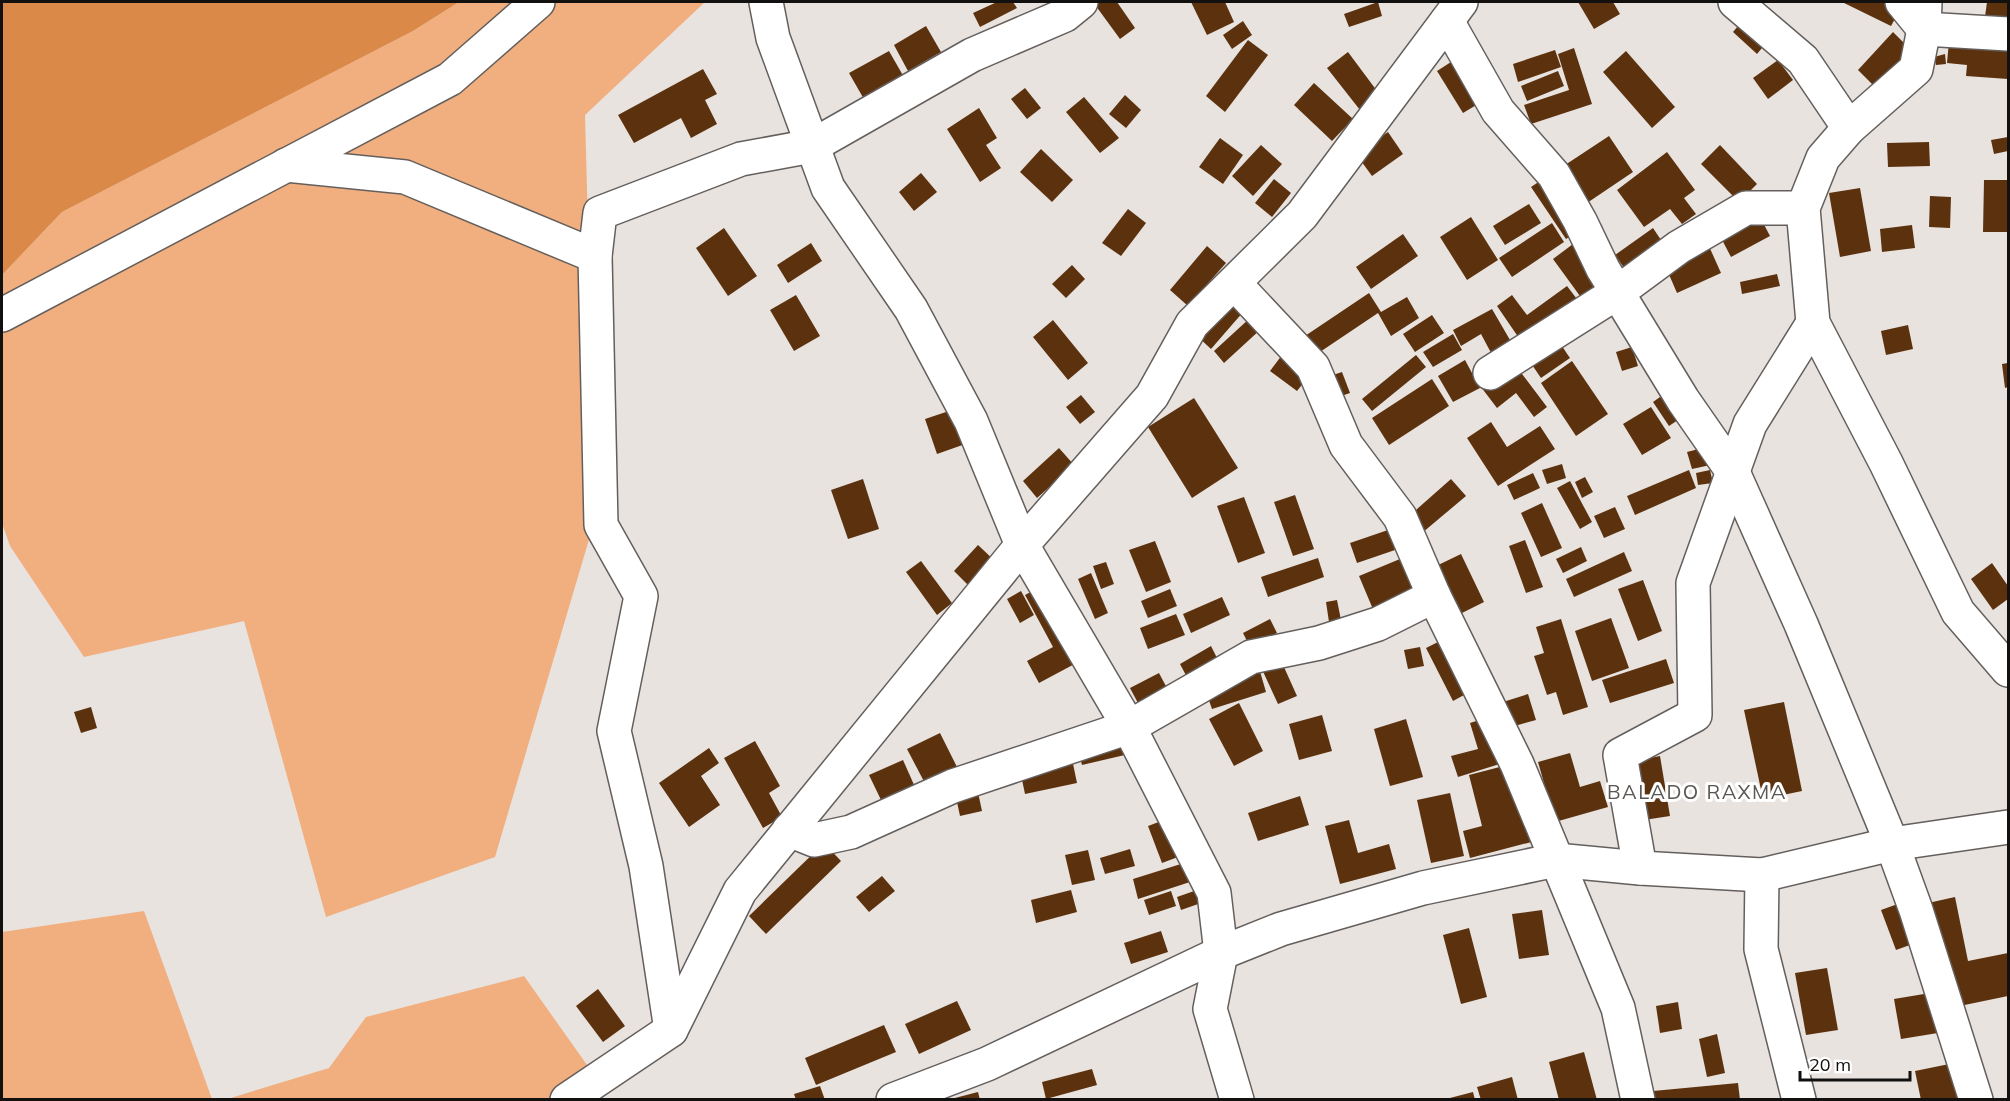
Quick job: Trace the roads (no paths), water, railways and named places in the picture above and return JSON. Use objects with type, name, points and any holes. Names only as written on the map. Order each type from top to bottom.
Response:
[{"type":"street","points":[[2,315],[450,79],[538,2]]},
{"type":"street","points":[[766,2],[773,38],[828,188],[911,309],[971,420],[1022,545],[1129,727],[1214,893],[1221,953],[1210,1009],[1237,1100]]},
{"type":"street","points":[[671,1030],[646,866],[614,731],[641,596],[601,525],[595,256],[600,213],[741,159],[812,146],[972,54],[1065,15],[1080,2]]},
{"type":"street","points":[[1735,2],[1803,60],[1849,128]]},
{"type":"street","points":[[1902,2],[1924,15],[2008,34]]},
{"type":"street","points":[[567,1100],[671,1030],[740,891],[1022,545],[1152,396],[1192,324],[1302,215],[1454,11],[1498,111],[1554,175],[1603,269],[1683,400],[1733,472],[1801,624],[1892,844],[1916,910],[1976,1100]]},
{"type":"street","points":[[1924,15],[1916,69],[1849,128],[1822,158],[1803,208],[1813,323],[1886,463],[1958,612],[2008,670]]},
{"type":"street","points":[[286,165],[405,177],[595,256]]},
{"type":"street","points":[[1490,372],[1618,292],[1678,247],[1746,208],[1803,208]]},
{"type":"street","points":[[1234,283],[1313,367],[1346,445],[1400,517],[1434,596],[1517,764],[1618,1008],[1638,1100]]},
{"type":"street","points":[[1640,868],[1620,755],[1695,715],[1693,583],[1750,424],[1813,323]]},
{"type":"street","points":[[789,830],[814,840],[851,832],[953,786],[1129,727],[1251,657],[1319,643],[1378,624],[1434,596]]},
{"type":"street","points":[[893,1100],[987,1064],[1221,953],[1281,929],[1423,888],[1556,860],[1640,868],[1762,875],[1892,844],[2008,827]]},
{"type":"street","points":[[1762,875],[1761,949],[1799,1100]]},
{"type":"district","name":"BALADO RAXMA","points":[[1697,791]]}]
